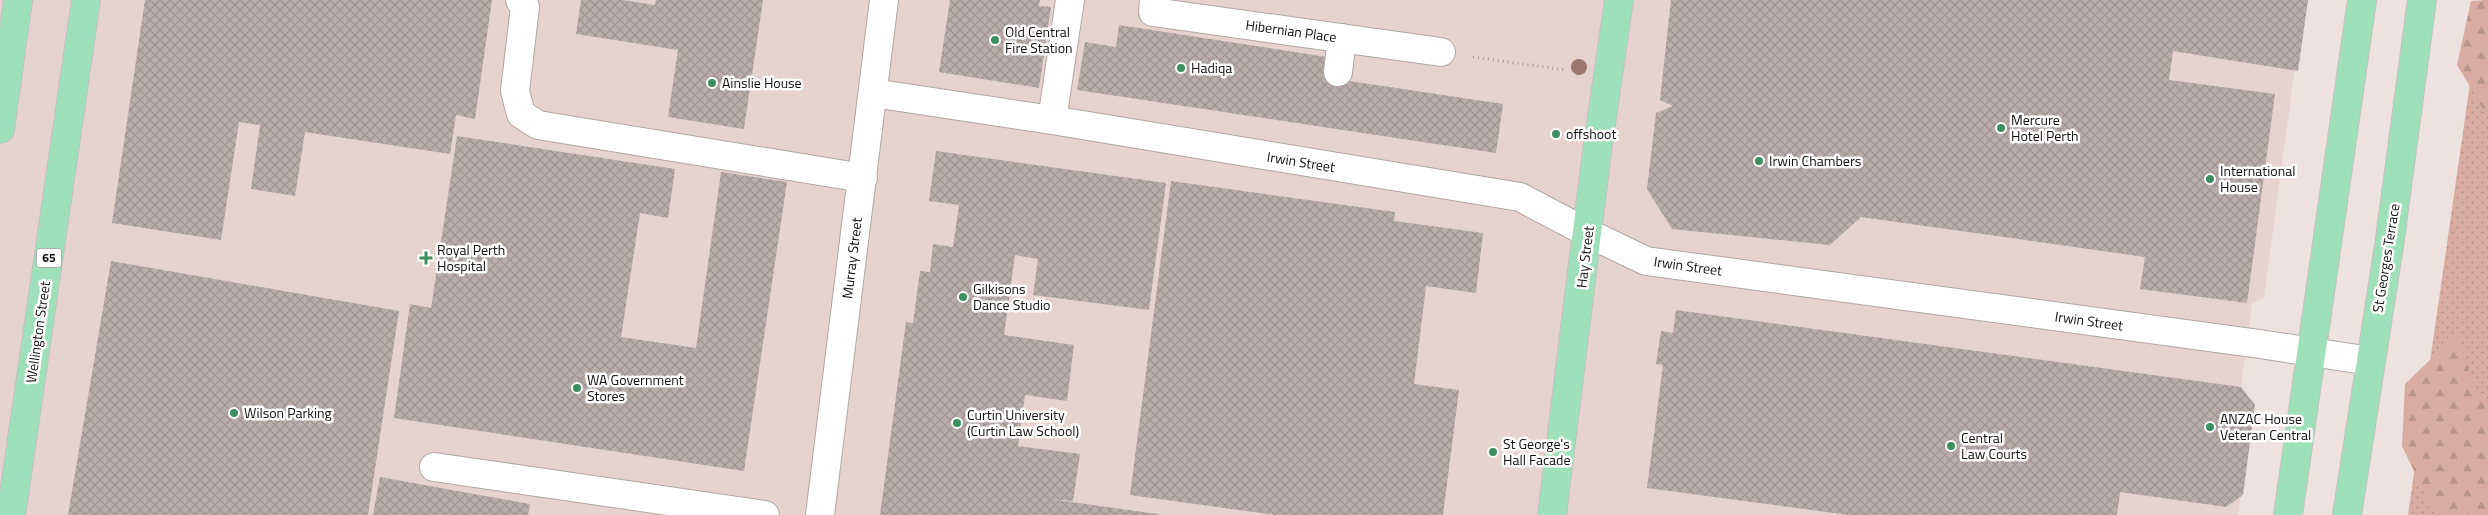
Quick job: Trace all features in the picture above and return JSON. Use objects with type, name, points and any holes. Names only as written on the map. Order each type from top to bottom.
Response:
[{"type":"main road","points":[[0,129],[18,0]]},
{"type":"main road","name":"Wellington Street","points":[[11,515],[86,0]]},
{"type":"main road","name":"Hay Street","points":[[1552,515],[1597,151],[1619,0]]},
{"type":"main road","points":[[2288,515],[2362,0]]},
{"type":"main road","name":"St Georges Terrace","points":[[2347,515],[2389,246],[2422,0]]},
{"type":"street","points":[[520,0],[525,7],[516,91],[521,114],[538,125],[863,178]]},
{"type":"street","name":"Murray Street","points":[[820,515],[884,0]]},
{"type":"street","points":[[1052,120],[1070,0]]},
{"type":"street","name":"Hibernian Place","points":[[1154,0],[1153,12],[1441,52]]},
{"type":"street","points":[[1338,72],[1342,38]]},
{"type":"street","name":"Irwin Street","points":[[873,94],[1052,120],[1520,197],[1646,261],[2260,344],[2370,361]]},
{"type":"street","points":[[434,467],[602,503],[765,515]]},
{"type":"path","points":[[1508,62],[1566,70]]},
{"type":"shaded area","points":[[0,0],[2308,0],[2294,75],[2264,297],[2252,304],[2241,387],[2254,404],[2238,515],[0,515]]},
{"type":"green space","points":[[2482,0],[2488,0],[2488,515],[2408,515]]},
{"type":"green space","points":[[2488,0],[2488,117],[2457,65],[2471,1]]},
{"type":"green space","points":[[2457,334],[2477,394],[2488,401],[2488,515],[2445,515],[2431,506],[2402,446],[2405,384]]},
{"type":"building","points":[[145,0],[492,0],[475,119],[456,115],[450,154],[305,132],[295,196],[251,189],[260,125],[239,122],[221,240],[112,223]]},
{"type":"building","name":"Ainslie House","points":[[581,0],[622,0],[655,5],[656,0],[763,0],[744,129],[668,117],[678,50],[576,34]]},
{"type":"building","name":"Old Central Fire Station","points":[[950,0],[1040,0],[1039,6],[1051,7],[1039,88],[939,72]]},
{"type":"building","points":[[1671,0],[2308,0],[2298,71],[2173,51],[2169,80],[2275,94],[2247,303],[2140,289],[2145,257],[1861,217],[1830,245],[1672,229],[1647,189],[1656,113],[1673,106],[1660,100]]},
{"type":"building","points":[[1119,25],[1327,57],[1323,77],[1503,104],[1496,153],[1077,90],[1085,42],[1116,47]]},
{"type":"building","points":[[457,136],[675,169],[668,218],[640,213],[621,337],[696,348],[721,172],[787,182],[744,471],[394,418],[410,304],[431,308]]},
{"type":"building","points":[[936,151],[1166,183],[1149,310],[1033,295],[1038,259],[1015,255],[1004,335],[1074,345],[1067,401],[1025,395],[1018,446],[1080,454],[1073,501],[1050,499],[1164,515],[880,515],[906,322],[913,323],[920,271],[930,272],[933,244],[953,247],[959,205],[929,201]]},
{"type":"building","points":[[1171,181],[1395,212],[1394,221],[1483,233],[1476,293],[1426,286],[1414,384],[1459,390],[1443,515],[1275,515],[1130,495]]},
{"type":"building","name":"Wilson Parking","points":[[111,261],[399,311],[368,515],[68,515]]},
{"type":"building","name":"Central Law Courts","points":[[1676,310],[2241,387],[2255,405],[2243,495],[2226,507],[2120,492],[2117,515],[1848,515],[1647,488],[1663,365],[1656,364],[1661,331],[1673,333]]},
{"type":"building","points":[[380,477],[530,504],[528,515],[373,515]]},
{"type":"place","name":"Old Central Fire Station","points":[[995,40]]},
{"type":"place","name":"Hadiqa","points":[[1181,68]]},
{"type":"place","name":"Ainslie House","points":[[712,83]]},
{"type":"place","name":"Mercure Hotel Perth","points":[[2001,128]]},
{"type":"place","name":"offshoot","points":[[1556,134]]},
{"type":"place","name":"Irwin Chambers","points":[[1759,161]]},
{"type":"place","name":"International House","points":[[2210,179]]},
{"type":"place","name":"Royal Perth Hospital","points":[[426,258]]},
{"type":"place","name":"Gilkisons Dance Studio","points":[[963,297]]},
{"type":"place","name":"WA Government Stores","points":[[577,388]]},
{"type":"place","name":"Wilson Parking","points":[[234,413]]},
{"type":"place","name":"Curtin University (Curtin Law School)","points":[[957,423]]},
{"type":"place","name":"ANZAC House Veteran Central","points":[[2210,427]]},
{"type":"place","name":"Central Law Courts","points":[[1951,446]]},
{"type":"place","name":"St George's Hall Facade","points":[[1493,452]]}]
